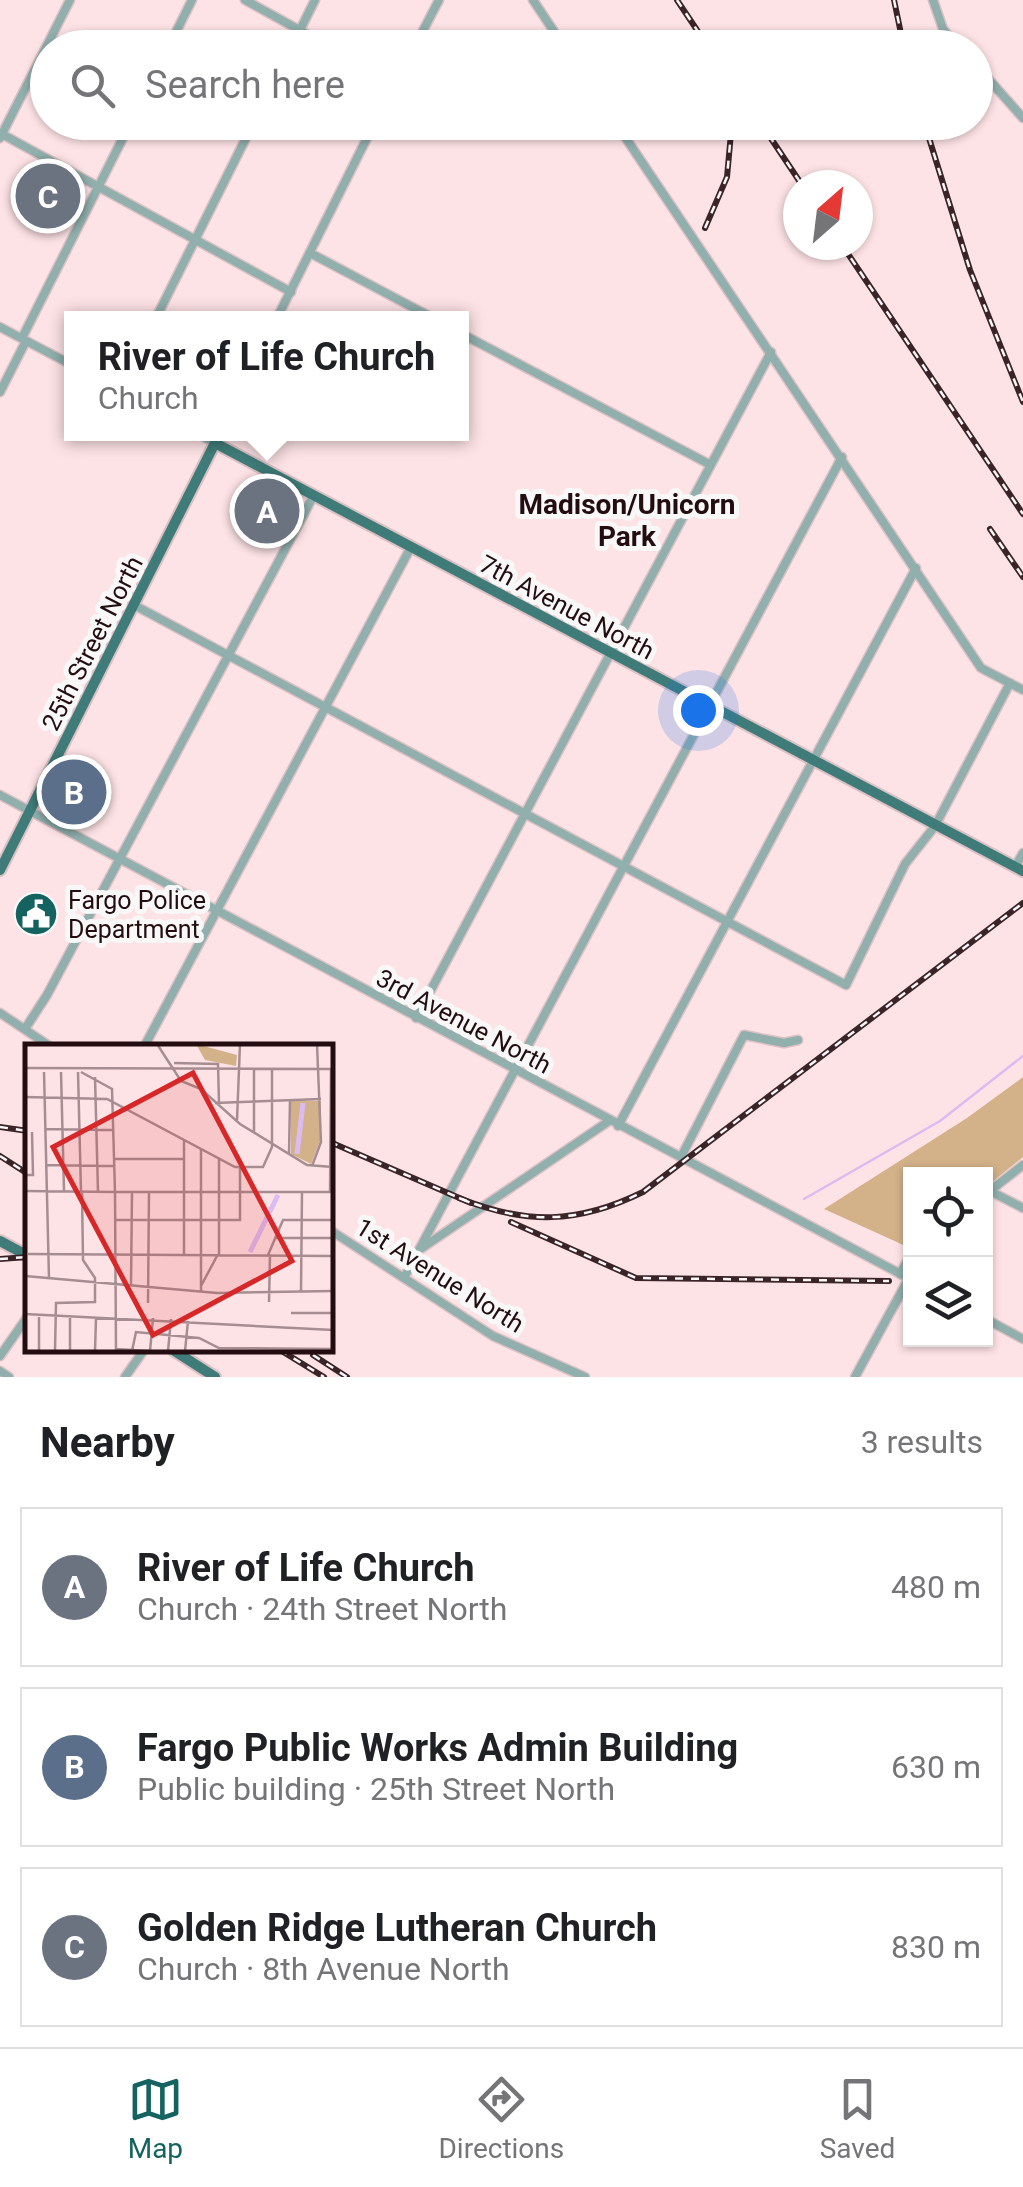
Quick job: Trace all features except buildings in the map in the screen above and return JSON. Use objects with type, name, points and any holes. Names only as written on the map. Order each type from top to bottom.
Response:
[{"type":"main road","name":"25th Street North","points":[[0,870],[216,441]]},
{"type":"main road","name":"7th Avenue North","points":[[222,441],[314,495],[1019,869]]},
{"type":"main road","points":[[0,1241],[25,1254]]},
{"type":"main road","points":[[176,1352],[215,1377]]},
{"type":"street","points":[[55,30],[70,0]]},
{"type":"street","points":[[177,30],[192,0]]},
{"type":"street","points":[[245,0],[300,30],[314,0]]},
{"type":"street","points":[[423,30],[438,0]]},
{"type":"street","points":[[533,0],[553,30]]},
{"type":"street","points":[[933,0],[944,30]]},
{"type":"street","points":[[30,78],[1,135],[290,292]]},
{"type":"street","points":[[993,84],[1023,118]]},
{"type":"street","points":[[0,392],[122,140]]},
{"type":"street","points":[[160,311],[245,140]]},
{"type":"street","points":[[280,311],[367,140]]},
{"type":"street","points":[[628,140],[981,668],[1023,690]]},
{"type":"street","points":[[310,253],[420,311]]},
{"type":"street","points":[[0,326],[64,361]]},
{"type":"street","points":[[469,338],[710,464]]},
{"type":"street","points":[[416,1018],[770,352]]},
{"type":"street","points":[[404,1278],[842,458]]},
{"type":"street","points":[[25,1029],[314,495]]},
{"type":"street","points":[[146,1044],[411,546]]},
{"type":"street","points":[[418,1251],[614,1123],[916,568]]},
{"type":"street","points":[[134,605],[846,984],[904,864],[935,826],[1010,682]]},
{"type":"street","name":"3rd Avenue North","points":[[0,795],[903,1275]]},
{"type":"street","points":[[1019,869],[1023,852]]},
{"type":"street","points":[[0,1013],[48,1044]]},
{"type":"street","points":[[680,1158],[744,1035],[784,1044],[798,1040]]},
{"type":"street","points":[[993,1189],[1023,1165]]},
{"type":"street","points":[[993,1195],[1023,1208]]},
{"type":"street","name":"1st Avenue North","points":[[332,1231],[494,1336],[585,1377]]},
{"type":"street","points":[[855,1377],[903,1283]]},
{"type":"street","points":[[0,1356],[25,1320]]},
{"type":"street","points":[[993,1323],[1023,1339]]},
{"type":"street","points":[[125,1377],[143,1352]]},
{"type":"street","points":[[0,1371],[9,1377]]},
{"type":"shaded area","points":[[1023,1077],[1023,1157],[993,1181],[993,1167],[903,1167],[903,1245],[824,1209],[967,1118]]},
{"type":"waterway","points":[[804,1199],[940,1121],[1023,1056]]},
{"type":"railway","points":[[677,0],[697,30]]},
{"type":"railway","points":[[894,0],[900,30]]},
{"type":"railway","points":[[705,228],[727,177],[730,140]]},
{"type":"railway","points":[[772,140],[792,170]]},
{"type":"railway","points":[[930,140],[970,270],[1023,402]]},
{"type":"railway","points":[[852,260],[1023,514]]},
{"type":"railway","points":[[990,529],[1023,577]]},
{"type":"railway","points":[[459,1198],[507,1213],[552,1217],[596,1210],[643,1192],[1023,903]]},
{"type":"railway","points":[[0,1127],[25,1131]]},
{"type":"railway","points":[[332,1143],[471,1203]]},
{"type":"railway","points":[[0,1156],[25,1172]]},
{"type":"railway","points":[[511,1222],[636,1278],[889,1281]]},
{"type":"railway","points":[[0,1259],[25,1257]]},
{"type":"railway","points":[[283,1352],[324,1377]]},
{"type":"railway","points":[[313,1355],[347,1377]]},
{"type":"place","name":"Golden Ridge Lutheran Church","points":[[48,196]]},
{"type":"place","name":"River of Life Church","points":[[267,511]]},
{"type":"place","name":"Fargo Public Works Admin Building","points":[[74,792]]},
{"type":"place","name":"Fargo Police Department","points":[[36,914]]},
{"type":"district","name":"Madison/Unicorn Park","points":[[627,520]]}]
